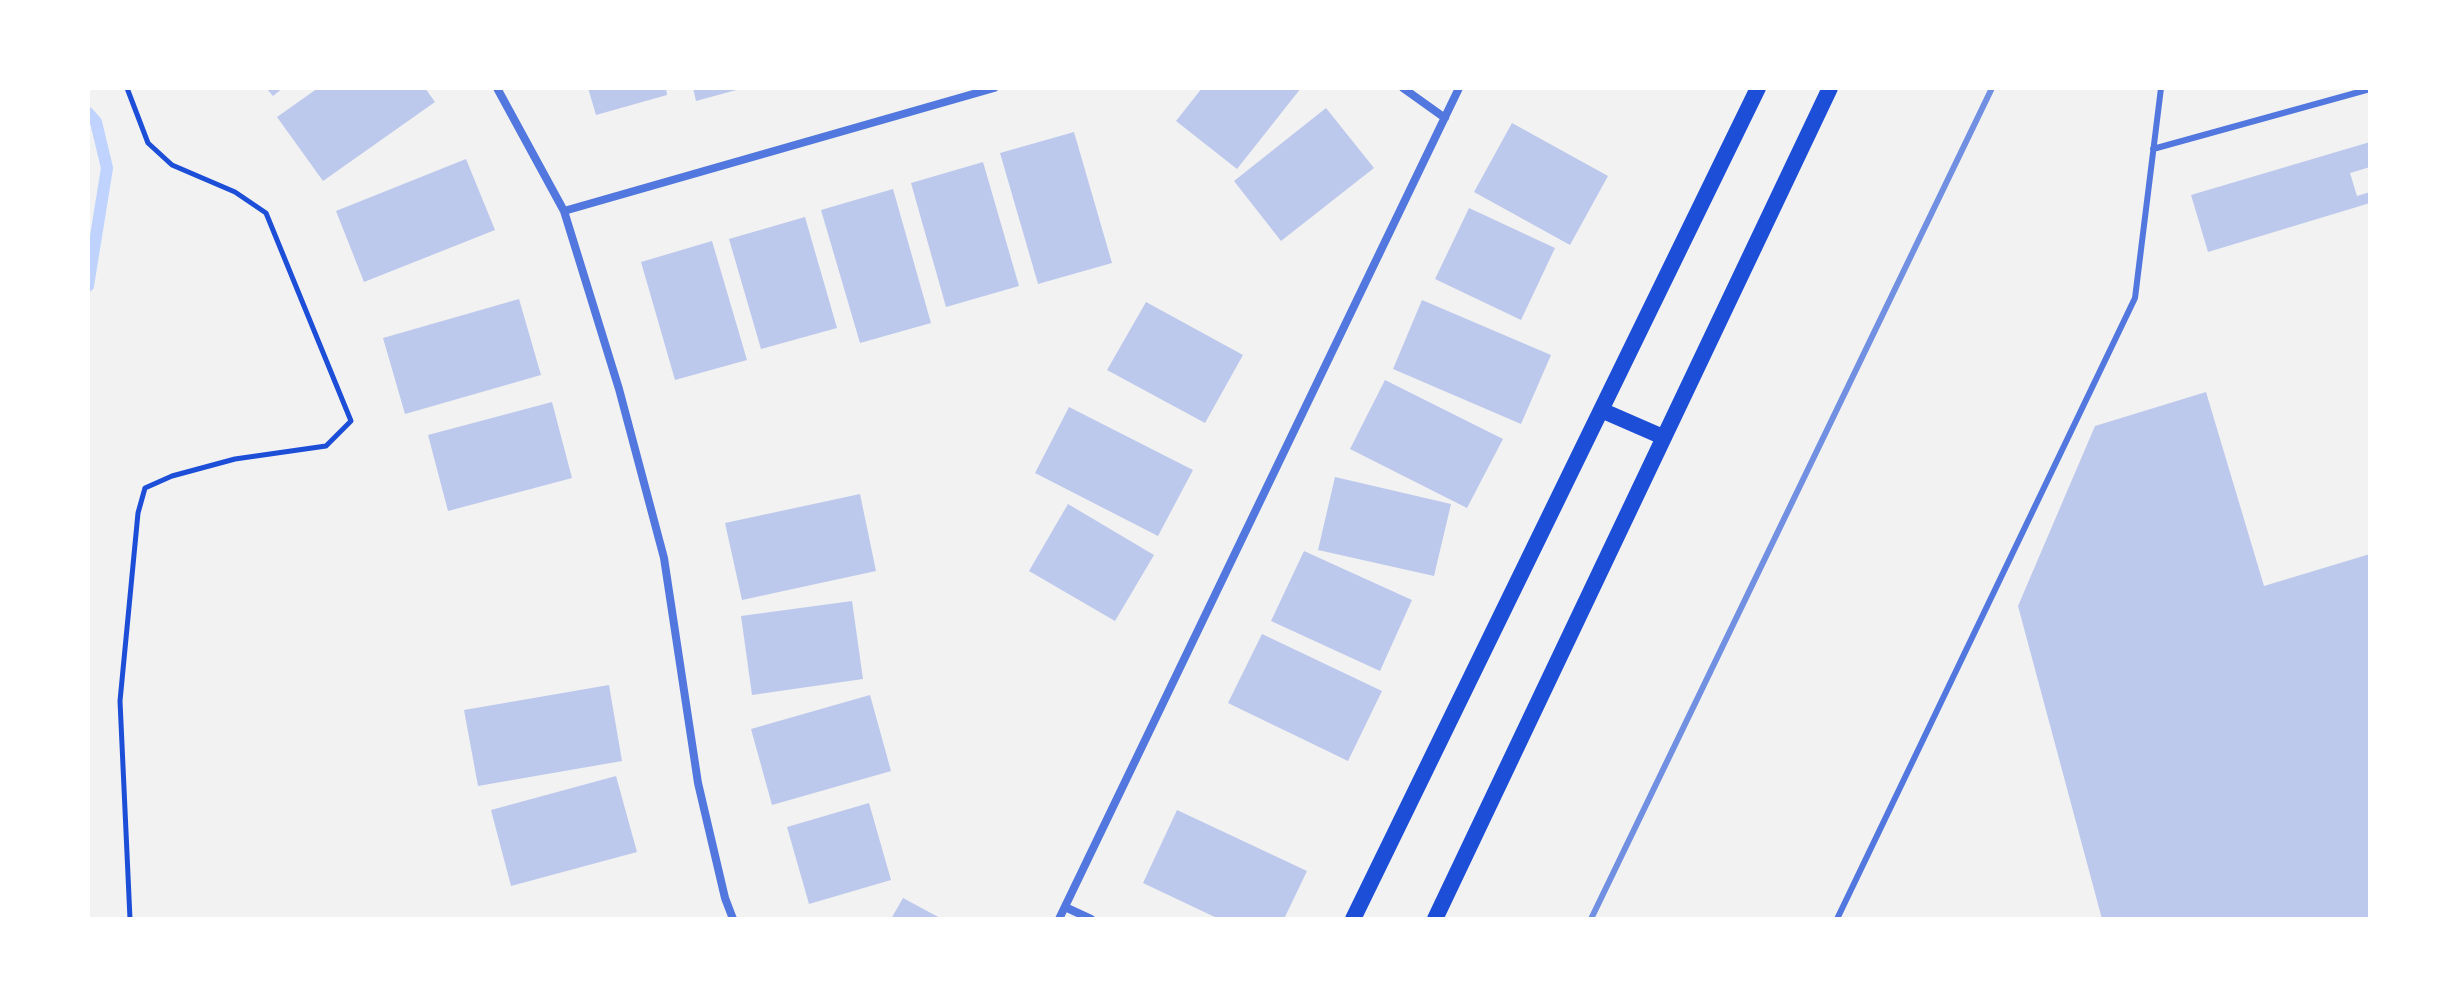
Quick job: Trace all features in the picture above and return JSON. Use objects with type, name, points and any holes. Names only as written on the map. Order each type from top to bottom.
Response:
[{"type":"main road","points":[[1353,919],[1758,88]]},
{"type":"main road","points":[[1435,919],[1830,88]]},
{"type":"main road","points":[[1601,410],[1663,437]]},
{"type":"street","points":[[497,88],[564,211],[619,389],[664,558],[698,783],[725,898],[733,919]]},
{"type":"street","points":[[564,211],[994,88]]},
{"type":"street","points":[[1403,88],[1445,118]]},
{"type":"street","points":[[1059,919],[1459,88]]},
{"type":"street","points":[[1065,907],[1091,919]]},
{"type":"lane","points":[[1837,919],[2135,298],[2161,88]]},
{"type":"lane","points":[[2153,149],[2370,89]]},
{"type":"path","points":[[127,88],[148,143],[164,158],[180,169],[235,192],[266,213],[351,421],[326,446],[235,459],[172,476],[145,488],[138,513],[120,701],[130,919]]},
{"type":"building","points":[[266,88],[283,88],[273,96]]},
{"type":"building","points":[[318,88],[425,88],[435,102],[323,181],[277,117]]},
{"type":"building","points":[[588,88],[666,88],[667,95],[596,115]]},
{"type":"building","points":[[693,88],[739,88],[740,89],[696,101]]},
{"type":"building","points":[[1202,88],[1301,88],[1237,169],[1176,121]]},
{"type":"building","points":[[1326,108],[1374,168],[1281,241],[1234,181]]},
{"type":"building","points":[[1512,123],[1608,176],[1570,245],[1474,192]]},
{"type":"building","points":[[1074,132],[1112,263],[1038,284],[1000,153]]},
{"type":"building","points":[[2370,142],[2370,167],[2350,173],[2357,196],[2370,192],[2370,203],[2208,252],[2191,195]]},
{"type":"building","points":[[466,159],[495,230],[364,282],[336,211]]},
{"type":"building","points":[[983,162],[1019,286],[946,307],[911,183]]},
{"type":"building","points":[[893,189],[931,323],[860,343],[821,210]]},
{"type":"building","points":[[1469,208],[1555,248],[1521,320],[1435,279]]},
{"type":"building","points":[[805,217],[837,328],[761,349],[729,239]]},
{"type":"building","points":[[712,241],[747,360],[675,380],[641,262]]},
{"type":"building","points":[[519,299],[541,375],[405,414],[383,338]]},
{"type":"building","points":[[1422,300],[1551,355],[1521,424],[1393,369]]},
{"type":"building","points":[[1146,302],[1243,355],[1205,423],[1107,370]]},
{"type":"building","points":[[1385,380],[1503,439],[1467,508],[1350,449]]},
{"type":"building","points":[[2206,392],[2264,586],[2370,554],[2370,919],[2102,919],[2018,606],[2095,426]]},
{"type":"building","points":[[552,402],[572,478],[448,511],[428,435]]},
{"type":"building","points":[[1069,407],[1193,470],[1158,536],[1035,473]]},
{"type":"building","points":[[1335,477],[1451,504],[1434,576],[1318,550]]},
{"type":"building","points":[[860,494],[876,571],[742,600],[725,523]]},
{"type":"building","points":[[1068,504],[1154,555],[1115,621],[1029,571]]},
{"type":"building","points":[[1304,551],[1412,600],[1380,671],[1271,621]]},
{"type":"building","points":[[852,601],[863,679],[752,695],[741,616]]},
{"type":"building","points":[[1262,634],[1382,691],[1348,761],[1228,703]]},
{"type":"building","points":[[609,685],[622,761],[478,786],[464,710]]},
{"type":"building","points":[[870,695],[891,771],[772,805],[751,729]]},
{"type":"building","points":[[616,776],[637,852],[511,886],[491,810]]},
{"type":"building","points":[[869,803],[891,880],[809,904],[787,827]]},
{"type":"building","points":[[1177,810],[1307,871],[1284,919],[1219,919],[1143,883]]},
{"type":"building","points":[[903,898],[942,919],[891,919]]},
{"type":"waterway","points":[[88,113],[96,122],[107,168],[88,286]]},
{"type":"railway","points":[[1591,919],[1992,88]]}]
